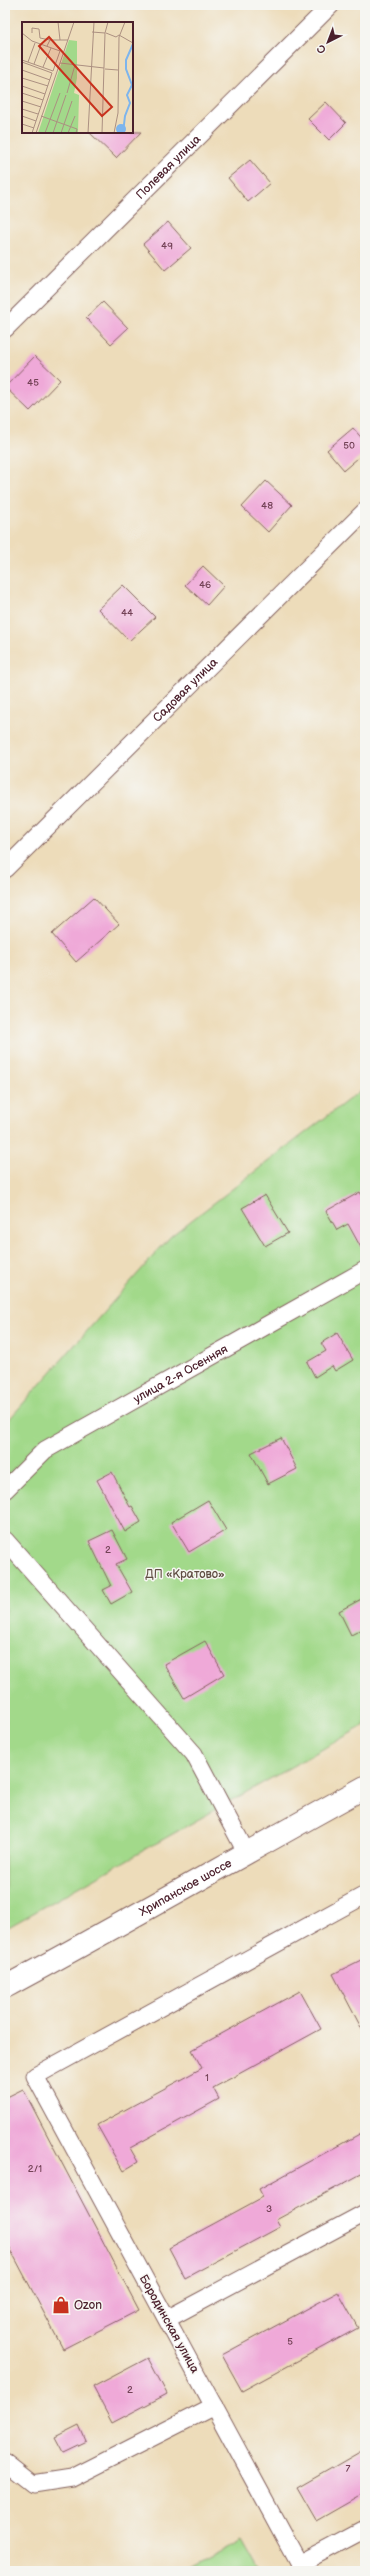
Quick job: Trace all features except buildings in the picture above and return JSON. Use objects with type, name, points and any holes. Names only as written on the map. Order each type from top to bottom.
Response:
[{"type":"main road","name":"Хрипанское шоссе","points":[[5,1987],[157,1905],[246,1852],[365,1787]]},
{"type":"street","name":"Полевая улица","points":[[5,329],[331,5]]},
{"type":"street","name":"Садовая улица","points":[[5,869],[365,511]]},
{"type":"street","name":"улица 2-я Осенняя","points":[[5,1490],[45,1450],[365,1270]]},
{"type":"street","points":[[5,1540],[194,1754],[246,1852]]},
{"type":"street","name":"Бородинская улица","points":[[301,2567],[35,2076],[365,1895]]},
{"type":"street","points":[[166,2319],[365,2213]]},
{"type":"street","points":[[5,2462],[33,2484],[72,2478],[214,2406]]},
{"type":"street","points":[[301,2567],[365,2529]]},
{"type":"green space","name":"ДП «Кратово»","points":[[365,1087],[365,1725],[5,1929],[5,1424],[171,1236]]},
{"type":"green space","points":[[243,2541],[260,2571],[187,2571]]},
{"type":"place","name":"Ozon","points":[[61,2305]]}]
